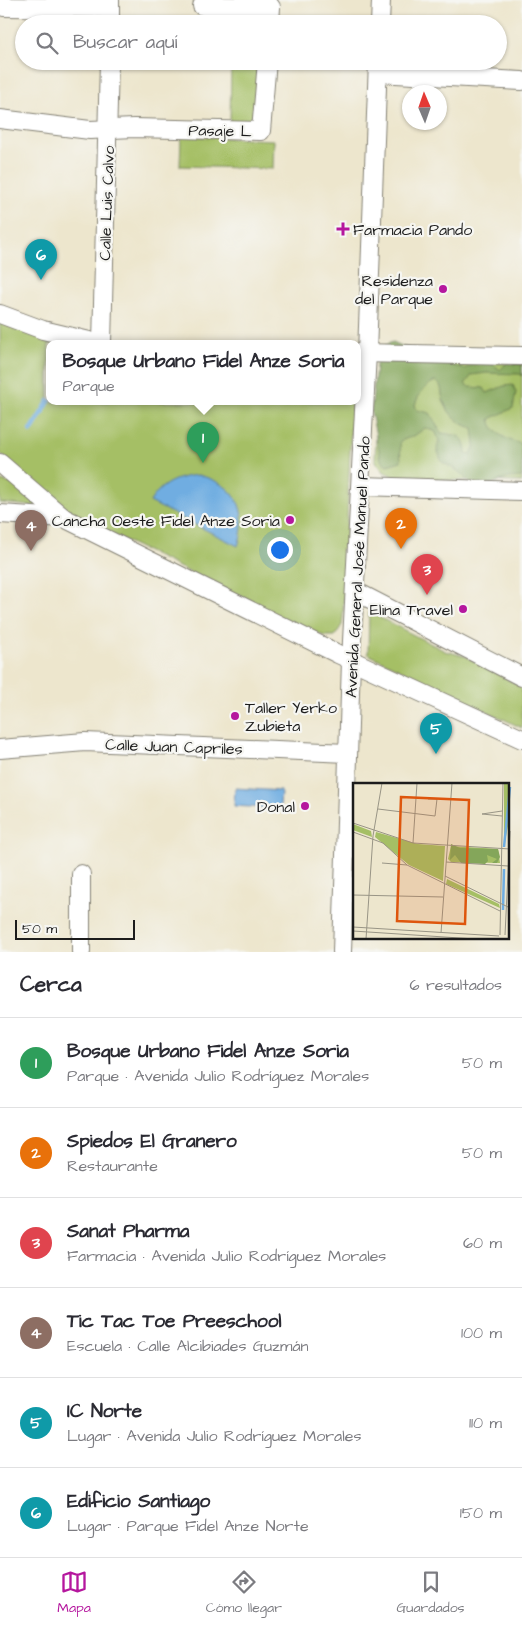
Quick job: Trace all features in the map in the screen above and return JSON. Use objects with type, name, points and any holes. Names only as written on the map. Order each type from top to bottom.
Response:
[{"type":"street","points":[[380,15],[381,0]]},
{"type":"street","points":[[202,6],[271,8],[271,15]]},
{"type":"street","points":[[2,7],[110,10]]},
{"type":"street","name":"Calle Luis Calvo","points":[[102,340],[109,70]]},
{"type":"street","name":"Pasaje L","points":[[108,129],[261,131],[266,70]]},
{"type":"street","name":"Avenida General José Manuel Pando","points":[[342,952],[348,753],[361,486],[362,353],[378,70]]},
{"type":"street","points":[[409,70],[522,81]]},
{"type":"street","points":[[0,119],[90,130],[108,129]]},
{"type":"street","points":[[0,314],[43,330],[85,340]]},
{"type":"street","points":[[362,353],[522,356]]},
{"type":"street","points":[[0,463],[64,518],[352,660],[522,739]]},
{"type":"street","points":[[361,486],[522,491]]},
{"type":"street","points":[[0,514],[64,518]]},
{"type":"street","points":[[355,591],[522,677]]},
{"type":"street","name":"Calle Juan Capriles","points":[[0,749],[86,742],[348,753]]},
{"type":"street","points":[[80,952],[81,874]]},
{"type":"green space","points":[[231,70],[258,70],[255,121],[250,124],[230,124]]},
{"type":"green space","points":[[181,136],[274,140],[273,169],[180,166]]},
{"type":"green space","points":[[0,323],[49,340],[46,340],[46,405],[352,405],[342,625],[335,636],[325,636],[311,632],[75,516],[37,487],[0,453]]},
{"type":"green space","points":[[393,342],[429,358],[464,369],[479,362],[492,363],[500,370],[507,363],[522,365],[522,376],[520,374],[486,373],[472,375],[465,384],[469,387],[484,388],[487,393],[504,386],[513,385],[516,392],[513,408],[490,419],[498,433],[507,439],[522,444],[522,477],[509,478],[485,486],[471,484],[458,471],[442,462],[437,449],[439,441],[436,432],[425,428],[414,436],[400,441],[401,461],[387,465],[381,460],[371,412],[377,357],[385,345]],"holes":[[[436,381],[449,411],[457,420],[473,428],[475,445],[471,454],[466,454],[464,442],[460,437],[441,433],[430,413],[417,410],[415,405],[423,390],[432,382]]]},
{"type":"green space","points":[[391,360],[522,364],[522,482],[399,479],[384,472],[375,461],[378,370]]},
{"type":"green space","points":[[0,481],[15,484],[42,507],[0,503]]},
{"type":"green space","points":[[369,612],[445,651],[465,656],[522,687],[522,728],[368,654]]},
{"type":"water","points":[[198,475],[222,485],[237,500],[241,510],[242,521],[238,546],[150,502],[159,490],[170,482],[183,477]]},
{"type":"water","points":[[235,788],[281,791],[280,809],[234,806]]},
{"type":"waterway","points":[[31,431],[47,405]]},
{"type":"place","name":"Farmacia Pando","points":[[343,229]]},
{"type":"place","name":"Edificio Santiago","points":[[41,280]]},
{"type":"place","name":"Residenza del Parque","points":[[443,289]]},
{"type":"place","name":"Bosque Urbano Fidel Anze Soria","points":[[203,463]]},
{"type":"place","name":"Cancha Oeste Fidel Anze Soria","points":[[290,520]]},
{"type":"place","name":"Spiedos El Granero","points":[[401,549]]},
{"type":"place","name":"Tic Tac Toe Preeschool","points":[[31,551]]},
{"type":"place","name":"Sanat Pharma","points":[[427,595]]},
{"type":"place","name":"Elina Travel","points":[[463,609]]},
{"type":"place","name":"Taller Yerko Zubieta","points":[[235,716]]},
{"type":"place","name":"IC Norte","points":[[436,754]]},
{"type":"place","name":"Donal","points":[[305,806]]}]
